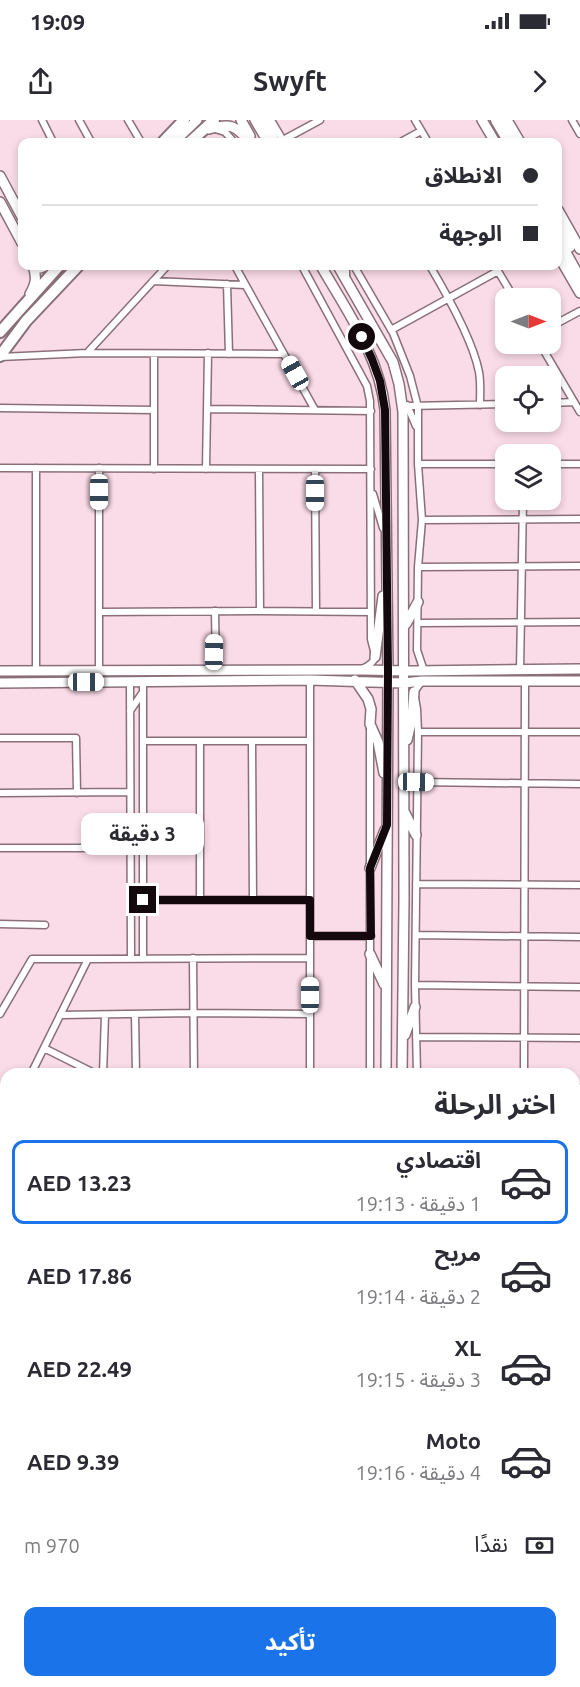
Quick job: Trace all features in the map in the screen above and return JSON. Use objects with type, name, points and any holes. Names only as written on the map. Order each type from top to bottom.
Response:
[{"type":"highway","points":[[490,120],[501,138]]},
{"type":"highway","points":[[497,120],[508,138]]},
{"type":"highway","points":[[562,234],[580,266]]},
{"type":"highway","points":[[562,248],[580,280]]},
{"type":"main road","points":[[168,138],[184,120]]},
{"type":"main road","points":[[195,138],[211,124]]},
{"type":"main road","points":[[0,332],[51,270]]},
{"type":"main road","points":[[49,297],[53,289],[53,270]]},
{"type":"main road","points":[[0,357],[26,321],[74,270]]},
{"type":"street","points":[[42,120],[51,138]]},
{"type":"street","points":[[79,120],[89,138]]},
{"type":"street","points":[[128,120],[139,138]]},
{"type":"street","points":[[178,138],[197,120]]},
{"type":"street","points":[[241,120],[249,138]]},
{"type":"street","points":[[255,120],[266,138]]},
{"type":"street","points":[[266,120],[278,138]]},
{"type":"street","points":[[272,120],[279,138]]},
{"type":"street","points":[[288,138],[320,120]]},
{"type":"street","points":[[415,120],[425,138]]},
{"type":"street","points":[[483,120],[493,138]]},
{"type":"street","points":[[507,120],[518,138]]},
{"type":"street","points":[[573,120],[580,134]]},
{"type":"street","points":[[211,124],[230,126],[240,130],[247,138]]},
{"type":"street","points":[[211,124],[221,129],[230,138]]},
{"type":"street","points":[[408,138],[421,131]]},
{"type":"street","points":[[0,176],[18,210]]},
{"type":"street","points":[[0,202],[18,234]]},
{"type":"street","points":[[562,217],[580,249]]},
{"type":"street","points":[[562,262],[580,293]]},
{"type":"street","points":[[26,302],[35,285],[35,270]]},
{"type":"street","points":[[87,353],[163,270]]},
{"type":"street","points":[[236,270],[315,410]]},
{"type":"street","points":[[304,270],[367,386],[371,411],[371,639],[375,657]]},
{"type":"street","points":[[323,270],[369,352],[383,396],[388,671],[386,1068]]},
{"type":"street","points":[[340,270],[393,362],[418,433]]},
{"type":"street","points":[[346,270],[346,281]]},
{"type":"street","points":[[356,270],[391,330],[410,376],[418,407],[418,464],[422,520],[418,567],[417,650],[423,676],[414,692],[412,718],[403,760]]},
{"type":"street","points":[[432,270],[449,298],[470,344],[479,372],[480,405]]},
{"type":"street","points":[[391,330],[494,270]]},
{"type":"street","points":[[498,270],[508,288]]},
{"type":"street","points":[[153,281],[245,285]]},
{"type":"street","points":[[227,284],[229,354]]},
{"type":"street","points":[[561,321],[580,310]]},
{"type":"street","points":[[0,357],[87,353],[284,354]]},
{"type":"street","points":[[206,469],[208,353]]},
{"type":"street","points":[[546,354],[580,412]]},
{"type":"street","points":[[154,355],[154,469]]},
{"type":"street","points":[[399,384],[403,412],[404,626],[402,1068]]},
{"type":"street","points":[[561,403],[574,402]]},
{"type":"street","points":[[408,406],[495,404]]},
{"type":"street","points":[[0,408],[154,410]]},
{"type":"street","points":[[207,409],[371,411]]},
{"type":"street","points":[[418,464],[495,464]]},
{"type":"street","points":[[561,464],[580,464]]},
{"type":"street","points":[[0,468],[371,469]]},
{"type":"street","points":[[36,468],[36,670]]},
{"type":"street","points":[[99,468],[99,670]]},
{"type":"street","points":[[259,469],[260,610]]},
{"type":"street","points":[[315,469],[316,611]]},
{"type":"street","points":[[371,488],[387,537]]},
{"type":"street","points":[[520,670],[522,510]]},
{"type":"street","points":[[422,520],[580,519]]},
{"type":"street","points":[[418,567],[580,566]]},
{"type":"street","points":[[362,670],[372,664],[375,657],[387,576]]},
{"type":"street","points":[[404,626],[418,602]]},
{"type":"street","points":[[100,612],[260,610],[371,612]]},
{"type":"street","points":[[215,611],[216,670]]},
{"type":"street","points":[[418,623],[580,622]]},
{"type":"street","points":[[0,683],[310,680],[404,682],[423,676],[580,669]]},
{"type":"street","points":[[0,671],[404,670],[423,676],[580,681]]},
{"type":"street","points":[[310,680],[310,1068]]},
{"type":"street","points":[[355,680],[368,699],[371,709],[370,1068]]},
{"type":"street","points":[[524,1068],[525,681]]},
{"type":"street","points":[[130,682],[131,958]]},
{"type":"street","points":[[143,682],[143,958]]},
{"type":"street","points":[[130,712],[143,692]]},
{"type":"street","points":[[414,692],[418,732],[415,985],[417,1068]]},
{"type":"street","points":[[370,724],[378,742],[387,792]]},
{"type":"street","points":[[418,732],[580,732]]},
{"type":"street","points":[[0,738],[76,738],[77,792]]},
{"type":"street","points":[[143,741],[310,741]]},
{"type":"street","points":[[200,741],[200,900]]},
{"type":"street","points":[[252,741],[253,900]]},
{"type":"street","points":[[416,782],[580,784]]},
{"type":"street","points":[[0,793],[130,792]]},
{"type":"street","points":[[404,810],[416,835]]},
{"type":"street","points":[[370,868],[387,825]]},
{"type":"street","points":[[0,848],[131,848]]},
{"type":"street","points":[[416,884],[580,885]]},
{"type":"street","points":[[143,900],[310,900]]},
{"type":"street","points":[[0,924],[45,925]]},
{"type":"street","points":[[416,935],[580,937]]},
{"type":"street","points":[[310,936],[371,936]]},
{"type":"street","points":[[370,954],[386,989]]},
{"type":"street","points":[[34,1068],[88,958]]},
{"type":"street","points":[[193,958],[194,1068]]},
{"type":"street","points":[[0,1014],[32,959],[310,958]]},
{"type":"street","points":[[415,985],[580,987]]},
{"type":"street","points":[[403,1040],[415,1007]]},
{"type":"street","points":[[103,1068],[105,1014]]},
{"type":"street","points":[[135,1014],[136,1068]]},
{"type":"street","points":[[60,1015],[310,1014]]},
{"type":"street","points":[[416,1037],[580,1038]]},
{"type":"street","points":[[44,1048],[84,1068]]},
{"type":"route","points":[[143,900],[310,900],[310,936],[371,936],[370,868],[387,825],[387,471],[383,396],[380,381],[362,337]]}]
